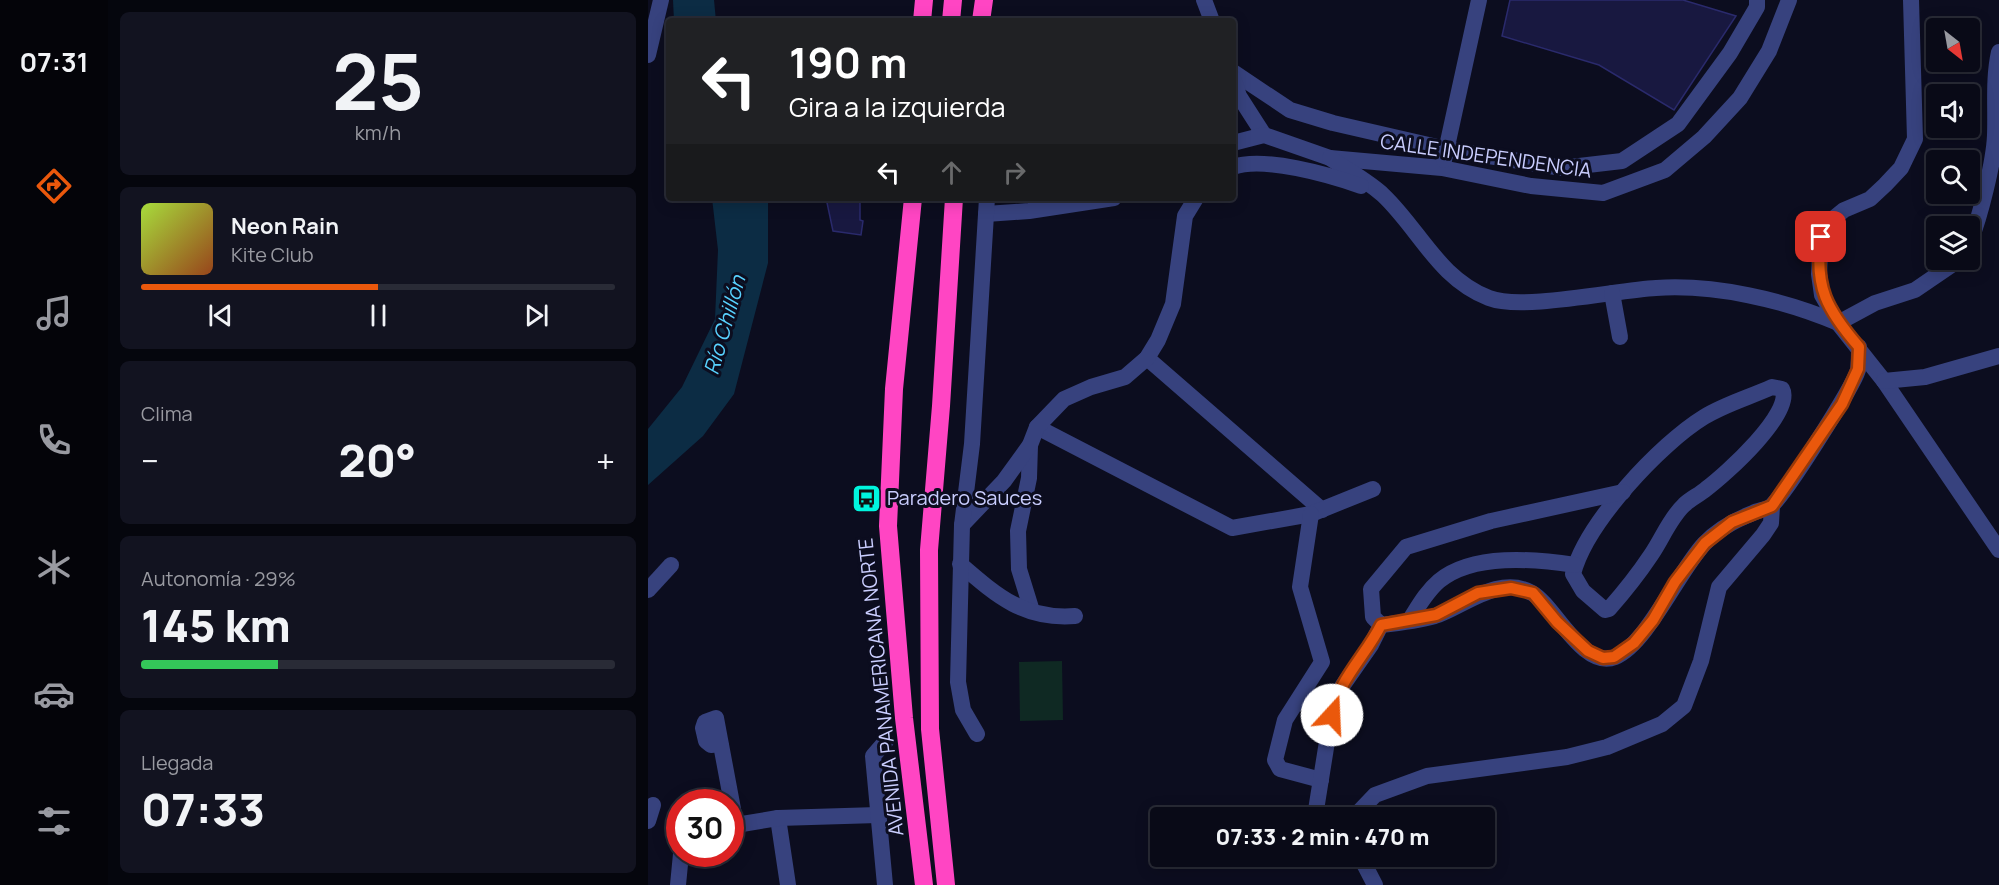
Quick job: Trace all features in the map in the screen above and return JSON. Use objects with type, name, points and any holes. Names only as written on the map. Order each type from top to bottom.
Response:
[{"type":"highway","points":[[922,18],[924,0]]},
{"type":"highway","points":[[951,18],[953,0]]},
{"type":"highway","points":[[981,18],[984,0]]},
{"type":"highway","name":"AVENIDA PANAMERICANA NORTE","points":[[913,201],[894,389],[888,526],[904,718],[924,885]]},
{"type":"highway","points":[[946,885],[930,729],[929,561],[954,201]]},
{"type":"street","points":[[648,56],[661,0]]},
{"type":"street","points":[[1204,0],[1211,18]]},
{"type":"street","points":[[1442,168],[1479,0]]},
{"type":"street","points":[[1236,74],[1290,110],[1333,123],[1446,149],[1562,168],[1622,161],[1678,124],[1730,53],[1756,7],[1757,0]]},
{"type":"street","name":"CALLE INDEPENDENCIA","points":[[1264,135],[1330,158],[1442,168],[1531,186],[1603,193],[1665,170],[1704,137],[1740,98],[1769,51],[1789,0]]},
{"type":"street","points":[[1911,0],[1915,140],[1900,168],[1886,185],[1870,199],[1844,210],[1828,223],[1821,237],[1818,258],[1822,295],[1838,323],[1884,381],[1999,550]]},
{"type":"street","points":[[1979,216],[1995,137],[1995,70],[1999,51]]},
{"type":"street","points":[[1236,87],[1239,96],[1264,135],[1236,142]]},
{"type":"street","points":[[1330,158],[1383,194],[1438,264],[1466,288],[1491,300],[1527,302],[1657,287],[1745,293],[1838,323],[1875,303],[1915,290],[1944,270]]},
{"type":"street","points":[[1236,167],[1254,164],[1300,170],[1349,182],[1383,194]]},
{"type":"street","points":[[977,734],[963,710],[958,682],[960,564],[962,525],[972,444],[986,206],[1029,211],[1094,201]]},
{"type":"street","points":[[962,525],[1004,481],[1030,445],[1037,427],[1064,399],[1091,387],[1125,377],[1147,358],[1158,340],[1173,304],[1185,216],[1194,201]]},
{"type":"street","points":[[1612,293],[1620,338]]},
{"type":"street","points":[[1364,807],[1375,795],[1427,776],[1567,757],[1607,747],[1662,724],[1684,706],[1701,661],[1719,587],[1763,535],[1771,523],[1772,506],[1842,404],[1858,369],[1859,347]]},
{"type":"street","points":[[1884,381],[1925,377],[1999,356]]},
{"type":"street","points":[[1147,358],[1316,512]]},
{"type":"street","points":[[1772,387],[1782,389],[1786,395],[1785,404],[1758,440],[1731,469],[1684,505],[1651,556],[1609,609],[1605,610],[1576,582],[1572,574],[1598,525],[1623,492],[1674,437],[1703,417],[1772,387]]},
{"type":"street","points":[[1037,427],[1232,528],[1316,512],[1373,489]]},
{"type":"street","points":[[1030,445],[1029,478],[1018,531],[1019,569],[1032,611]]},
{"type":"street","points":[[1381,625],[1373,617],[1371,589],[1406,547],[1491,520],[1623,492]]},
{"type":"street","points":[[1381,625],[1436,615],[1478,593],[1511,588],[1533,593],[1557,622],[1588,651],[1603,658],[1614,657],[1634,643],[1653,620],[1675,582],[1705,543],[1732,522],[1772,506]]},
{"type":"street","points":[[1316,512],[1300,586],[1322,662],[1285,720],[1275,760],[1280,769],[1321,780]]},
{"type":"street","points":[[1409,621],[1427,592],[1442,579],[1478,563],[1536,559],[1575,565]]},
{"type":"street","points":[[960,564],[993,592],[1014,605],[1051,618],[1075,616]]},
{"type":"street","points":[[648,590],[671,565]]},
{"type":"street","points":[[1316,807],[1334,698],[1371,645],[1381,625]]},
{"type":"street","points":[[885,885],[873,756],[886,741]]},
{"type":"street","points":[[721,744],[728,789]]},
{"type":"street","points":[[648,821],[653,805]]},
{"type":"street","points":[[744,823],[778,818],[878,815]]},
{"type":"street","points":[[778,818],[788,885]]},
{"type":"street","points":[[678,885],[680,867]]},
{"type":"street","points":[[1366,867],[1375,885]]},
{"type":"green space","points":[[1062,661],[1063,720],[1020,721],[1019,662]]},
{"type":"water","points":[[673,0],[714,0],[716,18],[674,18]]},
{"type":"water","name":"Río Chillón","points":[[712,201],[768,201],[768,263],[734,394],[703,436],[648,485],[648,429],[682,387],[715,319],[718,250]]},
{"type":"building","points":[[1510,0],[1683,0],[1736,16],[1674,110],[1599,65],[1502,36]]},
{"type":"building","points":[[827,201],[860,201],[860,220],[863,221],[861,235],[833,231]]},
{"type":"place","name":"Paradero Sauces","points":[[866,498]]},
{"type":"route","points":[[1332,715],[1334,698],[1371,645],[1381,625],[1436,615],[1478,593],[1511,588],[1533,593],[1573,638],[1588,651],[1603,658],[1614,657],[1634,643],[1653,620],[1675,582],[1705,543],[1732,522],[1772,506],[1842,404],[1858,369],[1859,347],[1838,323],[1822,295],[1818,258],[1821,237]]}]
